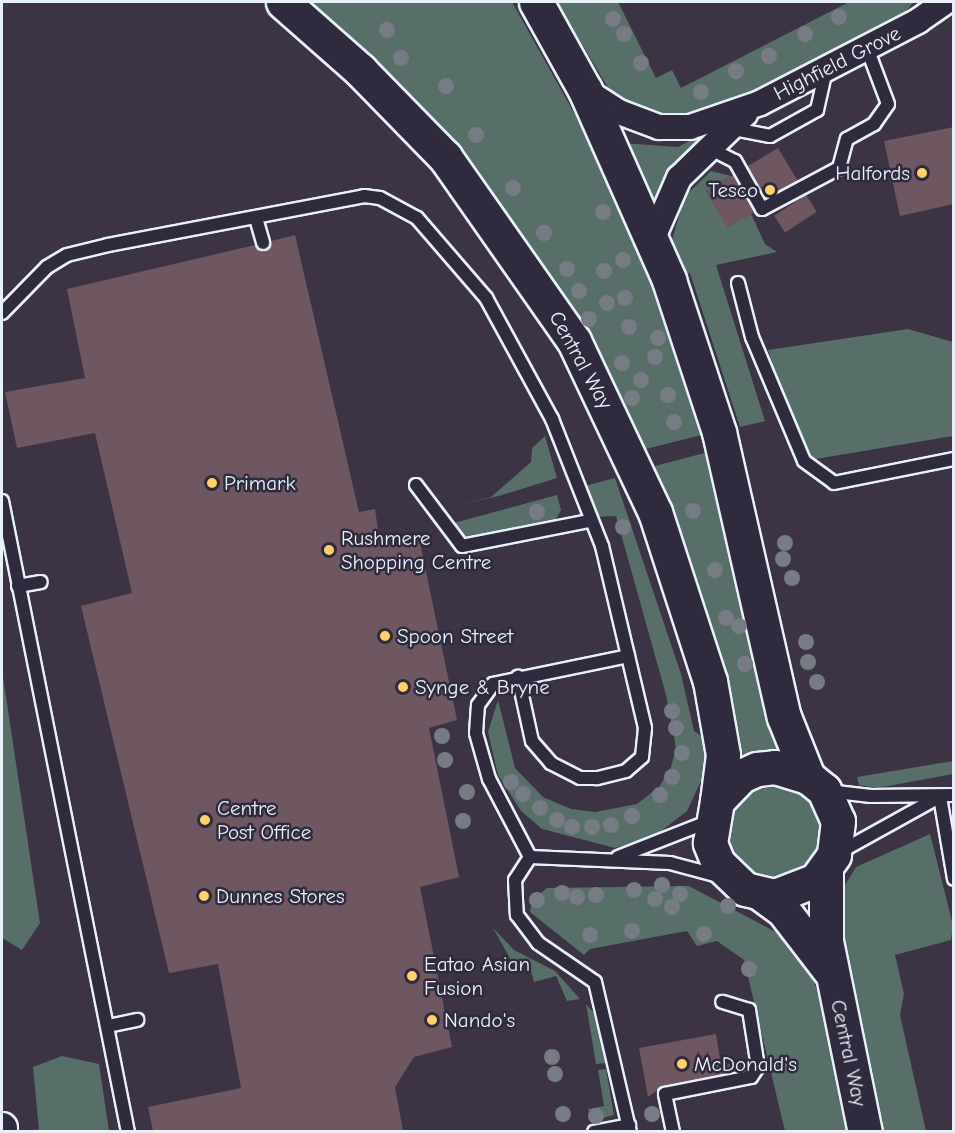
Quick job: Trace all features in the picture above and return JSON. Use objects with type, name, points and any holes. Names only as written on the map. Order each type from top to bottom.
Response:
[{"type":"highway","name":"Central Way","points":[[283,2],[360,70],[445,157],[574,341],[655,512],[710,681],[723,755],[713,811]]},
{"type":"highway","points":[[536,2],[585,90],[652,240],[719,432],[784,717],[816,784],[838,821],[830,862],[804,888],[746,887],[710,843],[713,811],[741,776],[757,769],[792,769],[816,784]]},
{"type":"highway","name":"Central Way","points":[[830,862],[832,974],[866,1131]]},
{"type":"highway","name":"Central Way","points":[[746,887],[783,910],[832,974]]},
{"type":"street","name":"Highfield Grove","points":[[585,90],[619,112],[658,127],[690,127],[760,103],[867,48],[945,2]]},
{"type":"street","name":"Highfield Grove","points":[[652,240],[679,178],[707,147],[760,103]]},
{"type":"lane","points":[[707,147],[735,161],[762,209],[839,168],[847,139],[874,124],[888,104],[867,48]]},
{"type":"lane","points":[[729,128],[770,136],[817,110],[826,69]]},
{"type":"lane","points":[[2,313],[47,267],[67,255],[364,196],[380,198],[417,218],[486,298],[552,419],[590,521],[602,546],[646,745],[636,764],[614,777],[580,778],[545,757],[532,741],[518,677]]},
{"type":"lane","points":[[256,218],[263,243]]},
{"type":"lane","points":[[738,283],[752,337],[804,461],[834,483],[954,459]]},
{"type":"lane","points":[[416,485],[462,546],[590,521]]},
{"type":"lane","points":[[2,501],[128,1131]]},
{"type":"lane","points":[[18,586],[41,582]]},
{"type":"lane","points":[[530,857],[489,779],[476,733],[484,692],[518,677],[628,656]]},
{"type":"lane","points":[[816,784],[940,797],[954,795]]},
{"type":"lane","points":[[830,862],[940,797]]},
{"type":"lane","points":[[940,797],[954,879]]},
{"type":"lane","points":[[614,859],[713,811]]},
{"type":"lane","points":[[530,857],[670,863],[746,887]]},
{"type":"lane","points":[[530,857],[515,880],[517,915],[538,943],[596,982],[630,1128],[594,1131]]},
{"type":"lane","points":[[672,1131],[665,1094],[751,1077],[758,1067],[749,1011],[722,1002]]},
{"type":"lane","points":[[108,1026],[137,1020]]},
{"type":"green space","points":[[305,2],[512,2],[596,152],[654,282],[705,434],[646,449],[608,370],[478,170],[386,72]]},
{"type":"green space","points":[[557,2],[618,2],[656,78],[672,70],[681,88],[849,2],[914,2],[901,17],[751,96],[668,123],[620,108]]},
{"type":"green space","points":[[737,115],[674,163],[653,202],[622,143],[678,147]]},
{"type":"green space","points":[[711,171],[731,176],[706,191],[728,227],[751,214],[765,244],[777,252],[716,265],[765,421],[740,427],[690,273],[680,276],[672,240],[685,196]]},
{"type":"green space","points":[[908,329],[953,342],[953,436],[804,461],[768,350]]},
{"type":"green space","points":[[545,436],[557,478],[499,496],[455,505],[491,497],[531,462],[532,448]]},
{"type":"green space","points":[[712,451],[785,758],[740,764],[727,690],[651,467]]},
{"type":"green space","points":[[615,478],[681,674],[694,731],[704,738],[708,766],[687,811],[656,835],[615,848],[542,829],[521,811],[498,775],[488,732],[498,700],[515,768],[543,797],[571,809],[595,812],[637,804],[659,787],[671,767],[676,748],[666,695],[616,516],[596,517],[585,486]]},
{"type":"green space","points":[[557,495],[561,510],[552,526],[471,542],[454,530],[454,523]]},
{"type":"green space","points":[[2,670],[40,923],[22,950],[2,938]]},
{"type":"green space","points":[[953,761],[953,774],[877,788],[859,785],[857,777]]},
{"type":"green space","points":[[774,787],[792,790],[807,801],[818,816],[821,834],[818,852],[807,867],[792,878],[774,881],[756,878],[741,867],[730,852],[727,834],[730,816],[741,801],[756,790]]},
{"type":"green space","points":[[930,834],[953,925],[951,940],[895,955],[904,994],[900,1015],[926,1131],[880,1131],[840,927],[843,888],[856,867]]},
{"type":"green space","points":[[689,886],[787,938],[808,968],[826,1010],[852,1131],[785,1131],[744,960],[717,941],[697,946],[687,931],[590,949],[584,955],[530,912],[532,900],[547,888]]},
{"type":"green space","points":[[493,928],[514,950],[555,971],[580,999],[567,1001],[556,976],[534,982],[528,960],[513,964]]},
{"type":"green space","points":[[586,1004],[593,1012],[607,1063],[596,1064]]},
{"type":"green space","points":[[62,1056],[99,1064],[109,1131],[39,1131],[33,1067]]},
{"type":"green space","points":[[606,1069],[614,1115],[592,1121],[588,1109],[604,1106],[598,1070]]},
{"type":"building","name":"Halfords","points":[[954,127],[954,204],[900,216],[884,141]]},
{"type":"building","points":[[778,148],[798,181],[767,200],[747,167]]},
{"type":"building","points":[[733,175],[755,212],[728,228],[706,190]]},
{"type":"building","points":[[806,195],[817,212],[785,232],[774,216]]},
{"type":"building","points":[[295,235],[359,512],[375,509],[380,544],[419,538],[457,720],[429,728],[459,877],[420,887],[452,1047],[414,1057],[395,1087],[403,1131],[153,1131],[148,1107],[241,1088],[218,964],[169,973],[81,606],[132,593],[95,433],[17,448],[5,392],[85,378],[67,289],[255,245],[265,251],[271,241]]},
{"type":"building","name":"McDonald's","points":[[716,1034],[721,1066],[740,1062],[741,1071],[663,1086],[648,1097],[639,1048]]},
{"type":"place","name":"Halfords","points":[[922,173]]},
{"type":"place","name":"Tesco","points":[[770,190]]},
{"type":"place","name":"Primark","points":[[212,483]]},
{"type":"place","name":"Rushmere Shopping Centre","points":[[329,550]]},
{"type":"place","name":"Spoon Street","points":[[385,636]]},
{"type":"place","name":"Synge & Bryne","points":[[403,687]]},
{"type":"place","name":"Centre Post Office","points":[[205,820]]},
{"type":"place","name":"Dunnes Stores","points":[[204,896]]},
{"type":"place","name":"Eatao Asian Fusion","points":[[412,976]]},
{"type":"place","name":"Nando's","points":[[432,1020]]},
{"type":"place","name":"McDonald's","points":[[682,1064]]}]
